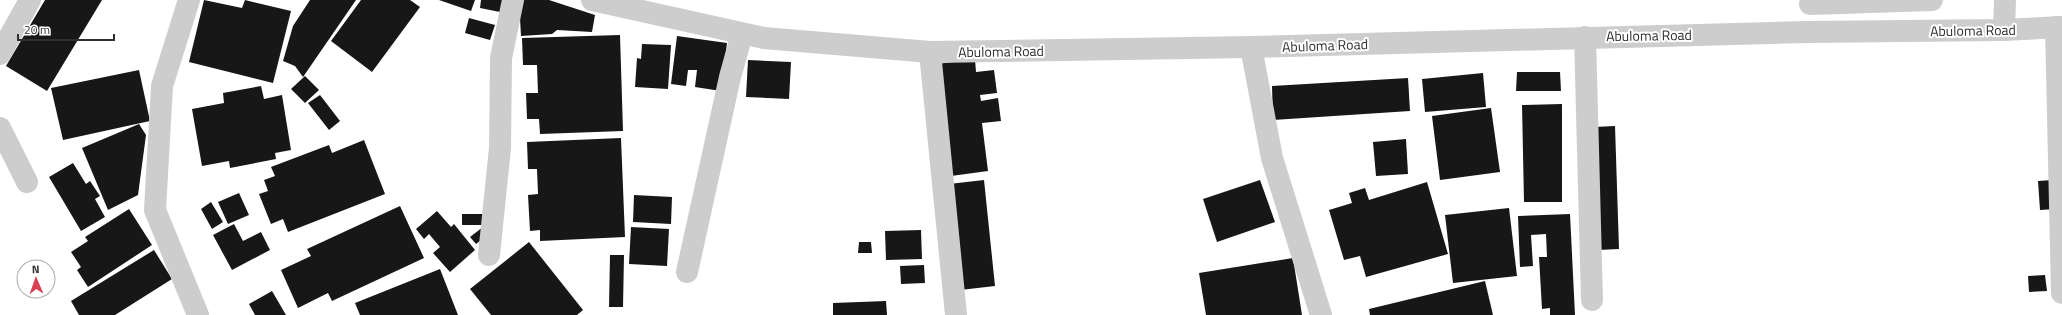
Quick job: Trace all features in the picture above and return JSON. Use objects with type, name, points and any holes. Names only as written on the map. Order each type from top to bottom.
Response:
[{"type":"street","points":[[0,54],[30,0]]},
{"type":"street","points":[[189,0],[162,86],[156,210],[198,315]]},
{"type":"street","points":[[489,255],[500,148],[501,58],[512,0]]},
{"type":"street","name":"Abuloma Road","points":[[592,0],[628,4],[742,34],[764,38],[930,52],[1250,47],[1585,37],[1807,32],[2004,30],[2059,27]]},
{"type":"street","points":[[1807,32],[1806,2],[1932,0]]},
{"type":"street","points":[[2004,30],[2005,0]]},
{"type":"street","points":[[2059,27],[2062,293]]},
{"type":"street","points":[[686,272],[730,77],[742,34]]},
{"type":"street","points":[[1585,37],[1592,300]]},
{"type":"street","points":[[1250,47],[1272,158],[1320,315]]},
{"type":"street","points":[[930,52],[956,315]]},
{"type":"street","points":[[0,128],[27,182]]},
{"type":"building","points":[[45,0],[102,0],[47,91],[6,66]]},
{"type":"building","points":[[204,0],[242,8],[245,0],[291,11],[273,83],[189,62]]},
{"type":"building","points":[[310,0],[356,0],[303,77],[295,66],[283,61],[293,26]]},
{"type":"building","points":[[361,0],[410,0],[420,7],[372,72],[331,41]]},
{"type":"building","points":[[439,0],[475,0],[471,11]]},
{"type":"building","points":[[481,0],[503,0],[500,12],[480,8]]},
{"type":"building","points":[[519,0],[549,0],[595,15],[592,32],[557,30],[552,34],[521,36]]},
{"type":"building","points":[[469,18],[495,25],[490,40],[465,33]]},
{"type":"building","points":[[620,35],[623,131],[540,134],[539,119],[527,119],[526,93],[538,93],[537,65],[523,65],[522,38]]},
{"type":"building","points":[[677,36],[727,43],[721,91],[695,87],[697,70],[688,70],[686,86],[671,84]]},
{"type":"building","points":[[642,44],[671,45],[668,89],[635,87],[637,58],[641,59]]},
{"type":"building","points":[[975,59],[976,72],[994,70],[997,93],[980,95],[981,101],[998,98],[1001,121],[982,123],[988,171],[951,176],[937,64]]},
{"type":"building","points":[[748,60],[791,62],[789,99],[746,97]]},
{"type":"building","points":[[139,70],[150,121],[63,140],[51,88]]},
{"type":"building","points":[[1517,72],[1560,72],[1561,91],[1516,91]]},
{"type":"building","points":[[1483,73],[1486,107],[1425,112],[1422,79]]},
{"type":"building","points":[[305,76],[319,90],[305,103],[291,89]]},
{"type":"building","points":[[1408,78],[1410,111],[1273,120],[1272,86]]},
{"type":"building","points":[[261,86],[264,99],[282,95],[291,150],[275,153],[276,159],[230,168],[229,161],[202,166],[192,109],[224,103],[223,93]]},
{"type":"building","points":[[320,95],[340,121],[329,130],[308,103]]},
{"type":"building","points":[[1562,104],[1562,202],[1524,202],[1522,105]]},
{"type":"building","points":[[1491,108],[1500,172],[1440,180],[1432,116]]},
{"type":"building","points":[[139,124],[146,135],[138,195],[108,210],[82,148]]},
{"type":"building","points":[[1615,126],[1619,249],[1598,250],[1594,127]]},
{"type":"building","points":[[621,138],[625,237],[540,241],[540,230],[530,231],[528,195],[538,194],[537,169],[528,169],[527,142]]},
{"type":"building","points":[[1406,139],[1408,174],[1376,176],[1373,142]]},
{"type":"building","points":[[364,140],[385,194],[288,232],[283,219],[271,224],[259,194],[268,191],[264,180],[275,176],[271,167],[329,145],[332,153]]},
{"type":"building","points":[[73,163],[86,184],[90,181],[100,196],[95,199],[105,217],[81,231],[49,177]]},
{"type":"building","points":[[984,180],[995,286],[960,290],[949,184]]},
{"type":"building","points":[[1260,180],[1275,222],[1217,242],[1203,199]]},
{"type":"building","points":[[2053,180],[2056,209],[2040,210],[2038,181]]},
{"type":"building","points":[[1427,182],[1448,254],[1366,277],[1360,256],[1344,260],[1329,210],[1352,203],[1349,193],[1365,188],[1369,200]]},
{"type":"building","points":[[239,193],[249,215],[228,224],[218,202]]},
{"type":"building","points":[[634,195],[672,197],[671,224],[633,222]]},
{"type":"building","points":[[211,202],[223,222],[212,229],[201,209]]},
{"type":"building","points":[[400,206],[424,258],[332,301],[328,293],[298,308],[281,270],[311,256],[307,249]]},
{"type":"building","points":[[1509,208],[1517,276],[1453,283],[1445,215]]},
{"type":"building","points":[[129,209],[152,245],[88,287],[77,270],[81,267],[71,252],[88,241],[85,237]]},
{"type":"building","points":[[437,211],[451,227],[454,224],[475,250],[450,272],[433,253],[440,247],[429,234],[424,239],[416,229]]},
{"type":"building","points":[[462,214],[487,214],[487,225],[462,225]]},
{"type":"building","points":[[1570,214],[1575,315],[1550,315],[1550,308],[1542,309],[1539,257],[1547,257],[1546,234],[1531,235],[1533,266],[1520,267],[1518,216]]},
{"type":"building","points":[[234,224],[243,241],[261,232],[270,250],[232,270],[213,235]]},
{"type":"building","points":[[483,227],[489,234],[476,244],[470,237]]},
{"type":"building","points":[[631,227],[669,229],[667,266],[629,264]]},
{"type":"building","points":[[921,230],[922,259],[886,260],[885,231]]},
{"type":"building","points":[[529,242],[583,310],[577,315],[491,315],[470,289]]},
{"type":"building","points":[[859,242],[871,242],[872,253],[858,253]]},
{"type":"building","points":[[154,250],[172,279],[115,315],[79,315],[71,301]]},
{"type":"building","points":[[610,255],[624,255],[623,307],[609,307]]},
{"type":"building","points":[[1293,258],[1302,315],[1206,315],[1199,273]]},
{"type":"building","points":[[924,265],[925,283],[901,284],[900,266]]},
{"type":"building","points":[[440,269],[458,315],[360,315],[355,303]]},
{"type":"building","points":[[2045,275],[2047,291],[2029,292],[2028,276]]},
{"type":"building","points":[[1485,281],[1493,315],[1370,315],[1369,309]]},
{"type":"building","points":[[272,291],[286,315],[255,315],[249,304]]},
{"type":"building","points":[[886,301],[887,315],[833,315],[833,303]]}]
